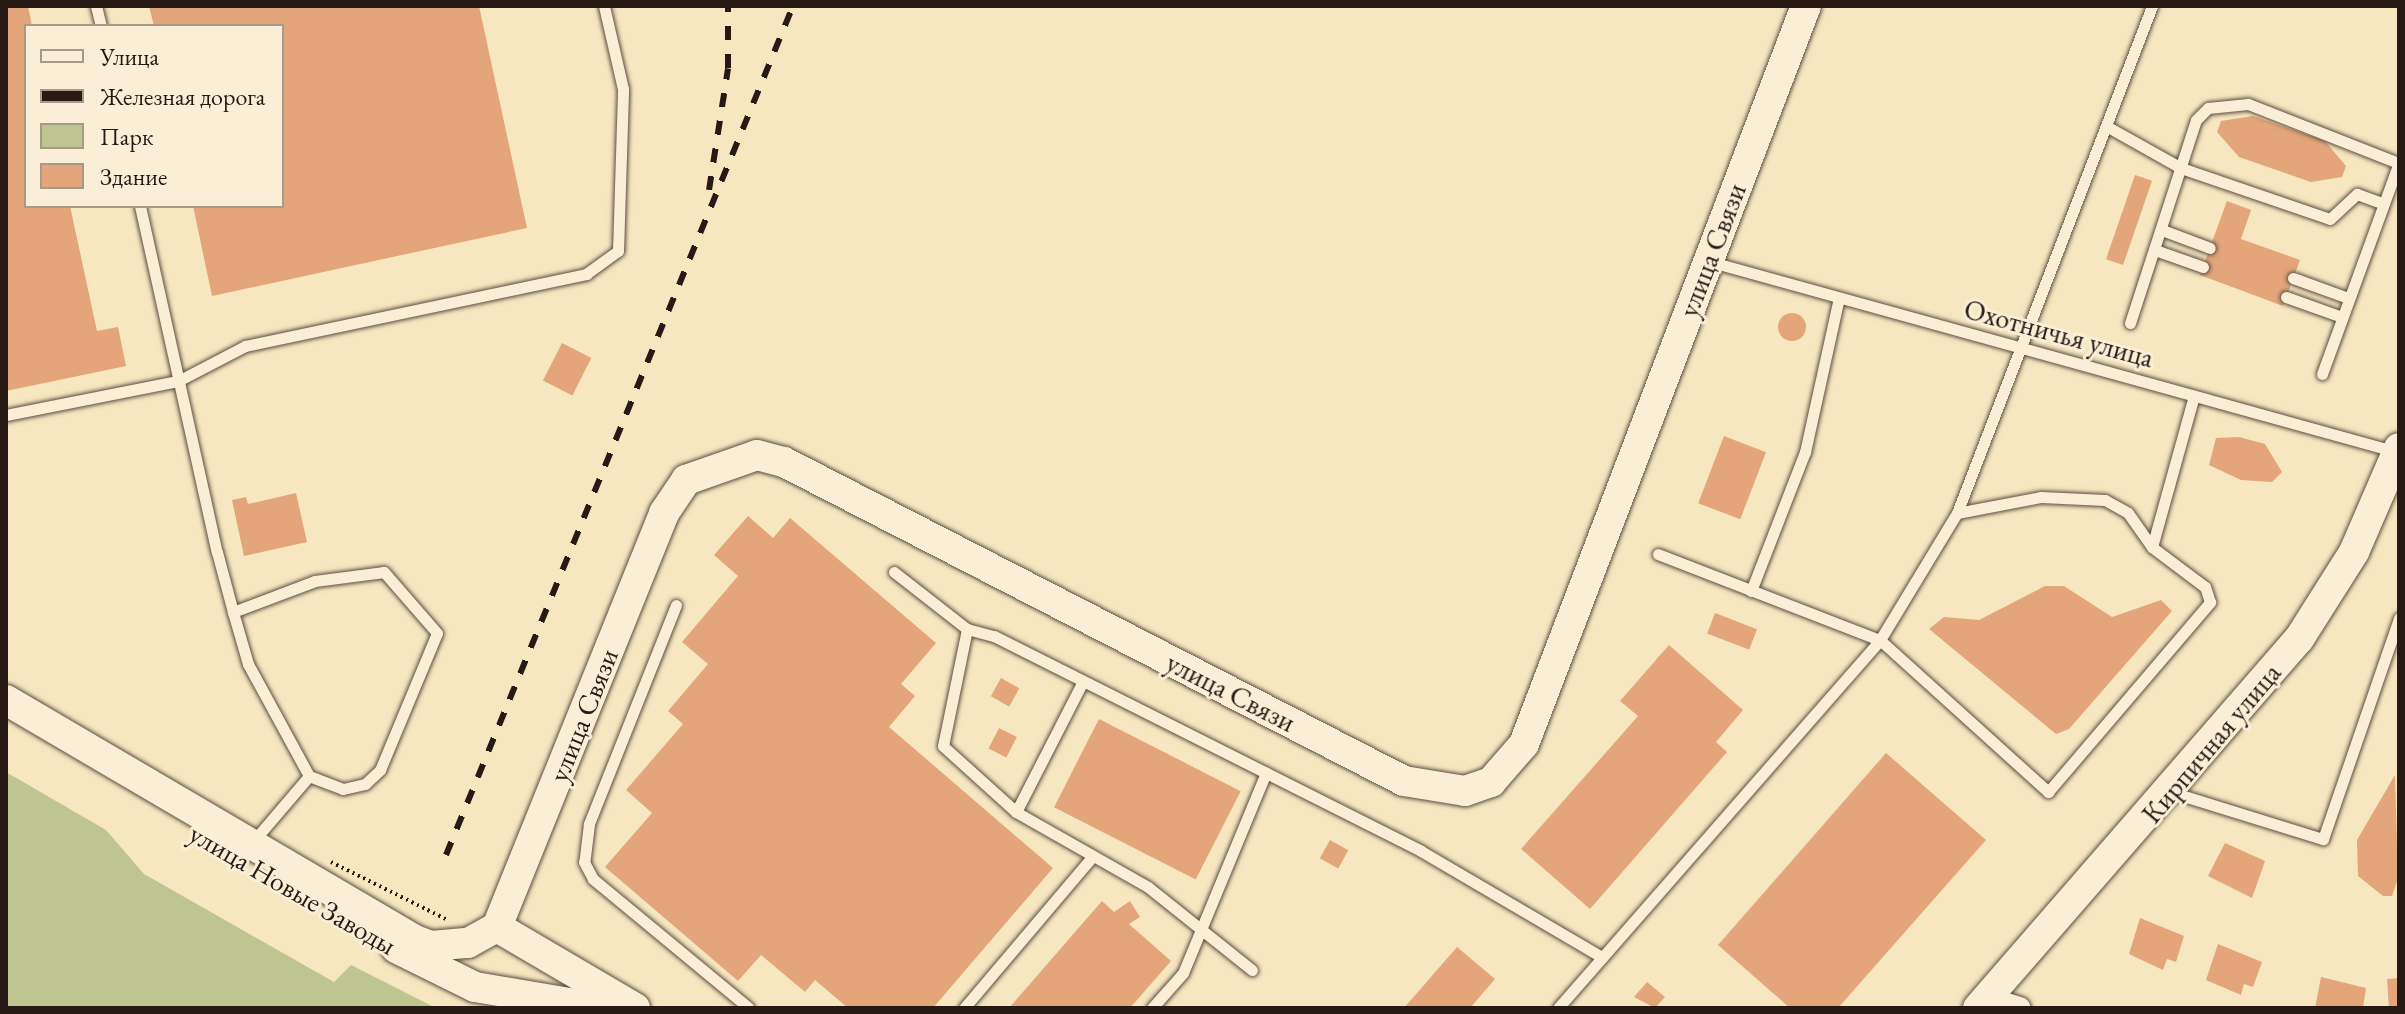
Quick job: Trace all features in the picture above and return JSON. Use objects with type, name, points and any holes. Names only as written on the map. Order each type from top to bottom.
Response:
[{"type":"street","name":"улица Связи","points":[[497,927],[664,513],[686,480],[757,455],[784,462],[1404,781],[1465,791],[1491,782],[1524,744],[1806,6]]},
{"type":"street","name":"Кирпичная улица","points":[[1982,1003],[2170,792],[2330,593],[2398,450]]},
{"type":"street","name":"улица Новые Заводы","points":[[6,700],[244,850],[475,987],[599,1008]]},
{"type":"street","name":"улица Новые Заводы","points":[[6,721],[415,940],[431,946],[460,932]]},
{"type":"street","points":[[460,932],[497,927],[635,1008]]},
{"type":"street","points":[[1982,1003],[2019,1008]]},
{"type":"lane","points":[[6,415],[178,381],[245,346],[586,274],[618,251],[623,89],[604,6]]},
{"type":"lane","points":[[1558,1008],[1880,640],[1957,513],[2024,349],[2152,6]]},
{"type":"lane","points":[[2130,323],[2196,120],[2225,103],[2301,121],[2398,162],[2322,374]]},
{"type":"lane","points":[[2108,127],[2181,168],[2330,219],[2357,194],[2382,203]]},
{"type":"lane","points":[[140,208],[233,612],[265,705],[309,776],[343,789],[365,784],[380,770],[437,633],[384,572],[315,581],[233,612]]},
{"type":"lane","points":[[2162,230],[2210,248]]},
{"type":"lane","points":[[2155,250],[2203,267]]},
{"type":"lane","name":"Охотничья улица","points":[[1707,261],[2398,450]]},
{"type":"lane","points":[[2293,278],[2348,298]]},
{"type":"lane","points":[[2286,297],[2342,317]]},
{"type":"lane","points":[[1751,591],[1805,452],[1839,298]]},
{"type":"lane","points":[[2152,547],[2194,396]]},
{"type":"lane","points":[[1658,554],[1880,640],[2048,792],[2210,602],[2205,587],[2152,547],[2128,513],[2105,500],[2041,497],[1957,513]]},
{"type":"lane","points":[[894,572],[967,629],[1083,681],[1421,851],[1602,957]]},
{"type":"lane","points":[[676,605],[589,824],[584,862],[593,879],[749,1008]]},
{"type":"lane","points":[[2170,792],[2315,840],[2327,836],[2399,618]]},
{"type":"lane","points":[[967,629],[943,746],[1016,812],[1093,856],[1200,929],[1252,970]]},
{"type":"lane","points":[[1016,812],[1083,681]]},
{"type":"lane","points":[[1152,1008],[1183,973],[1266,773]]},
{"type":"lane","points":[[244,850],[309,776]]},
{"type":"lane","points":[[964,1008],[1093,856]]},
{"type":"path","points":[[334,857],[460,932]]},
{"type":"green space","points":[[6,772],[106,830],[144,874],[334,982],[351,965],[436,1008],[6,1008]]},
{"type":"building","points":[[6,6],[28,6],[32,24],[24,24],[24,208],[70,208],[97,331],[118,327],[126,366],[6,391]]},
{"type":"building","points":[[149,6],[479,6],[527,228],[212,296],[193,208],[284,208],[284,24],[154,24]]},
{"type":"building","points":[[2253,116],[2325,141],[2346,166],[2342,177],[2311,182],[2239,157],[2217,132],[2221,121]]},
{"type":"building","points":[[2135,175],[2152,181],[2123,265],[2106,259]]},
{"type":"building","points":[[2227,201],[2251,210],[2241,239],[2300,260],[2283,306],[2200,275]]},
{"type":"building","points":[[1792,313],[1802,317],[1806,327],[1802,337],[1792,341],[1782,337],[1778,327],[1782,317]]},
{"type":"building","points":[[562,343],[591,358],[572,395],[543,380]]},
{"type":"building","points":[[1724,436],[1766,452],[1740,519],[1698,503]]},
{"type":"building","points":[[2239,437],[2265,444],[2282,472],[2272,482],[2241,480],[2209,465],[2216,438]]},
{"type":"building","points":[[296,493],[307,542],[244,556],[232,500],[246,497],[248,504]]},
{"type":"building","points":[[748,516],[773,538],[790,518],[936,643],[901,684],[915,696],[889,727],[1053,868],[933,1008],[848,1008],[815,980],[805,992],[761,955],[738,981],[605,867],[652,813],[626,790],[683,724],[668,711],[708,664],[682,642],[738,576],[714,555]]},
{"type":"building","points":[[2045,586],[2064,586],[2112,617],[2161,600],[2172,611],[2069,729],[2056,734],[1929,629],[1944,617],[1979,620]]},
{"type":"building","points":[[1715,613],[1757,629],[1749,650],[1707,634]]},
{"type":"building","points":[[1669,645],[1743,710],[1716,742],[1727,752],[1590,909],[1521,849],[1638,716],[1620,701]]},
{"type":"building","points":[[1001,678],[1019,688],[1009,707],[991,696]]},
{"type":"building","points":[[1099,719],[1241,791],[1196,879],[1054,807]]},
{"type":"building","points":[[999,728],[1017,737],[1006,758],[989,748]]},
{"type":"building","points":[[1886,753],[1986,840],[1838,1008],[1790,1008],[1718,945]]},
{"type":"building","points":[[2395,775],[2398,879],[2392,896],[2383,896],[2358,876],[2357,840]]},
{"type":"building","points":[[1330,840],[1348,850],[1338,869],[1320,858]]},
{"type":"building","points":[[2225,843],[2265,861],[2252,898],[2208,876]]},
{"type":"building","points":[[1102,901],[1114,912],[1130,901],[1140,917],[1129,924],[1171,961],[1130,1008],[1009,1008]]},
{"type":"building","points":[[2140,918],[2184,936],[2176,962],[2167,959],[2163,970],[2129,954]]},
{"type":"building","points":[[2218,944],[2262,962],[2253,987],[2244,984],[2241,995],[2206,980]]},
{"type":"building","points":[[1457,947],[1495,979],[1470,1008],[1404,1008]]},
{"type":"building","points":[[2321,977],[2366,988],[2363,1008],[2315,1008]]},
{"type":"building","points":[[2399,978],[2399,1008],[2389,1008],[2387,979]]},
{"type":"building","points":[[1647,982],[1665,997],[1655,1008],[1634,997]]},
{"type":"railway","points":[[709,190],[728,68],[728,6]]},
{"type":"railway","points":[[446,855],[793,6]]}]
